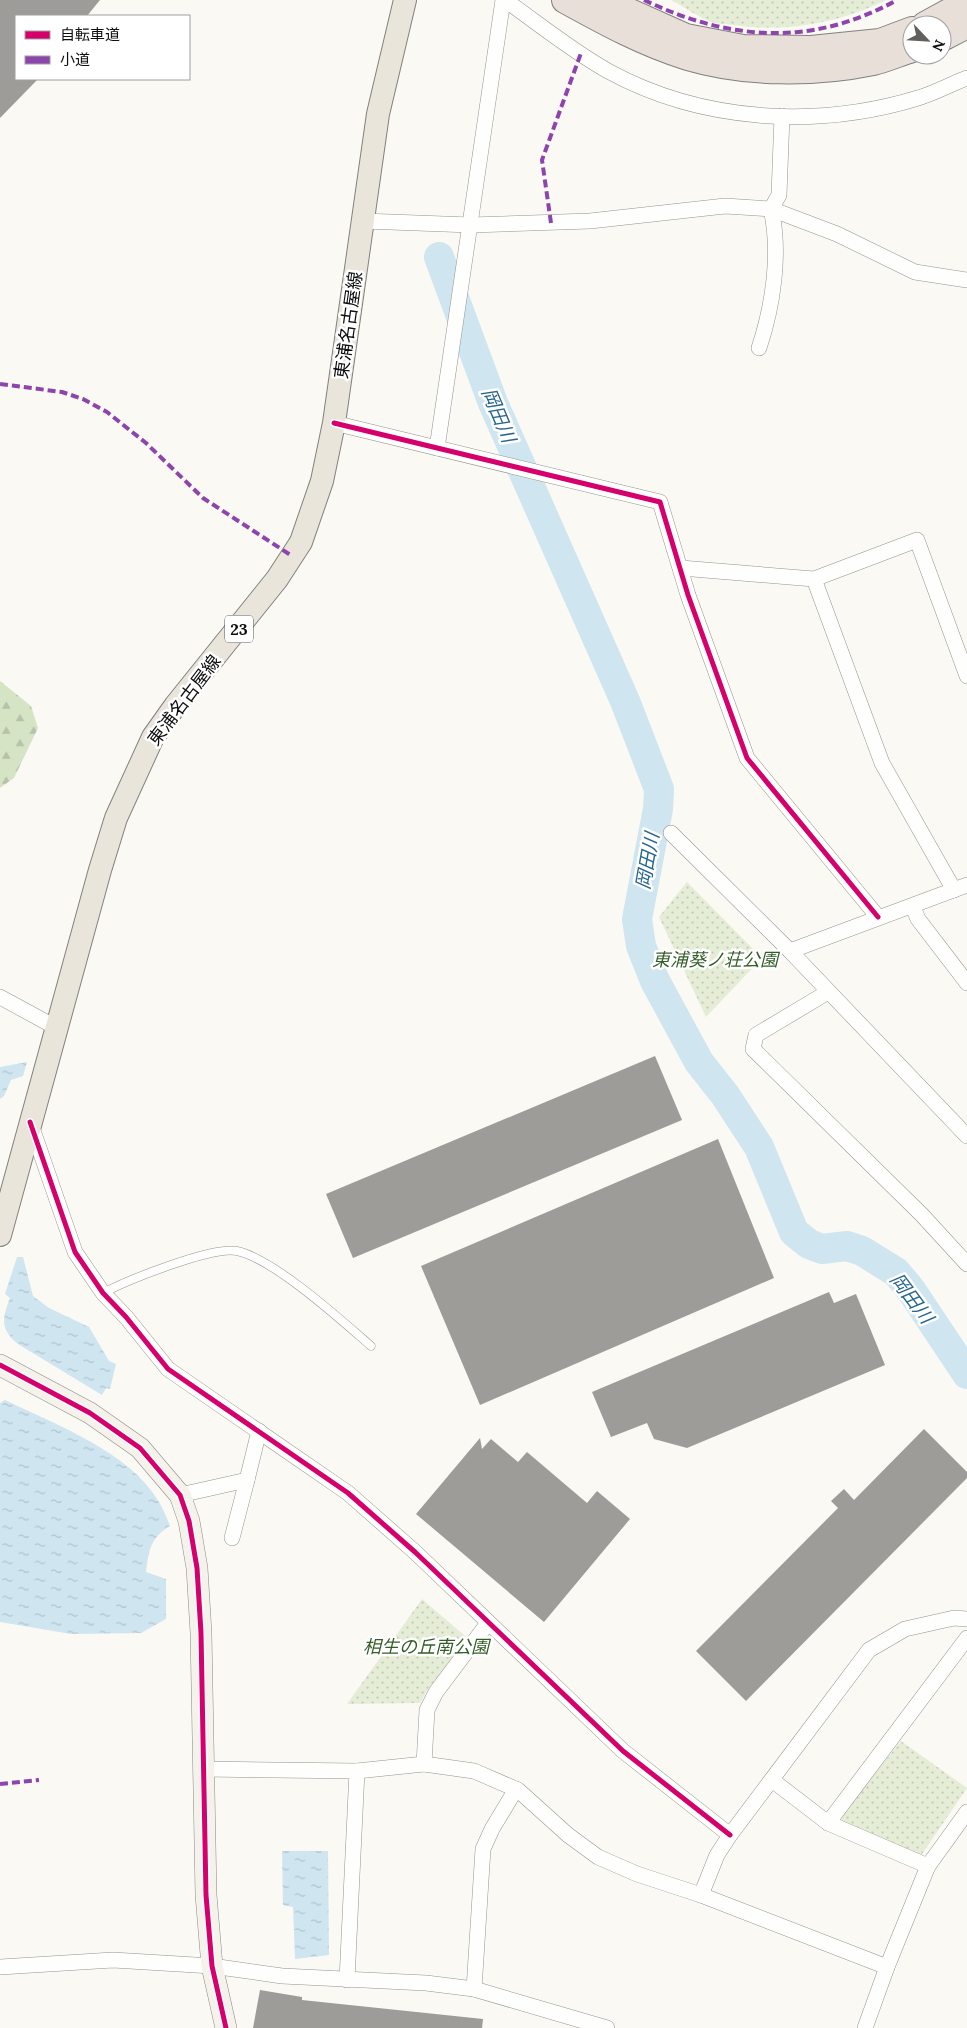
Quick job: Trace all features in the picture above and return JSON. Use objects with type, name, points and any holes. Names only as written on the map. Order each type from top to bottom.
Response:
[{"type":"highway","points":[[565,0],[623,32],[689,58],[750,69],[810,71],[874,62],[902,52]]},
{"type":"highway","points":[[603,0],[686,37],[743,48],[811,49],[880,42],[902,34]]},
{"type":"highway","points":[[943,15],[967,2]]},
{"type":"highway","points":[[952,33],[967,25]]},
{"type":"main road","name":"東浦名古屋線","points":[[0,1235],[116,818],[135,773],[153,737],[175,706],[245,621],[277,579],[301,542],[322,481],[334,423],[378,114],[405,0]]},
{"type":"street","points":[[437,448],[504,0],[608,71],[644,88],[679,100],[719,110],[782,116],[826,115],[873,109],[918,98],[967,78]]},
{"type":"street","points":[[759,348],[769,309],[774,276],[775,226],[771,209],[778,195],[782,116]]},
{"type":"street","points":[[363,221],[470,225],[590,221],[724,206],[771,209],[837,234],[916,272],[967,280]]},
{"type":"street","points":[[334,423],[660,502],[688,595],[747,758],[878,917]]},
{"type":"street","points":[[681,568],[814,580],[917,540],[967,676]]},
{"type":"street","points":[[790,951],[961,888],[882,763],[814,580]]},
{"type":"street","points":[[672,833],[790,951],[967,1136]]},
{"type":"street","points":[[913,907],[918,919],[967,983]]},
{"type":"street","points":[[828,992],[756,1035],[753,1049],[922,1215],[967,1264]]},
{"type":"street","points":[[0,997],[57,1028]]},
{"type":"street","points":[[30,1122],[75,1252],[103,1293],[126,1317],[168,1370],[348,1493],[415,1552],[623,1751],[730,1835]]},
{"type":"street","points":[[0,1365],[90,1413],[140,1448],[180,1495],[189,1521],[197,1568],[206,1895],[212,1966],[226,2028]]},
{"type":"street","points":[[232,1538],[259,1431]]},
{"type":"street","points":[[180,1495],[247,1480]]},
{"type":"street","points":[[701,1896],[717,1855],[730,1835],[869,1650],[905,1628],[954,1618],[967,1619]]},
{"type":"street","points":[[424,1764],[427,1710],[436,1692],[488,1623]]},
{"type":"street","points":[[828,1823],[967,1638]]},
{"type":"street","points":[[204,1769],[358,1771],[424,1764],[474,1771],[516,1790],[568,1835],[598,1857],[637,1874],[701,1896],[887,1967]]},
{"type":"street","points":[[347,1980],[358,1771]]},
{"type":"street","points":[[772,1780],[828,1823],[928,1866]]},
{"type":"street","points":[[474,1989],[483,1850],[492,1829],[516,1790]]},
{"type":"street","points":[[865,2028],[887,1967],[928,1866],[967,1812]]},
{"type":"street","points":[[0,1967],[113,1960],[212,1966],[282,1976],[426,1983],[474,1989],[607,2028]]},
{"type":"lane","points":[[103,1293],[123,1283],[218,1251],[236,1251],[272,1267],[329,1310],[371,1346]]},
{"type":"green space","points":[[671,0],[886,0],[850,15],[831,20],[792,27],[773,28],[711,22]]},
{"type":"green space","points":[[0,681],[31,706],[38,728],[14,778],[0,788]]},
{"type":"green space","name":"東浦葵ノ荘公園","points":[[687,882],[762,958],[706,1017],[659,917]]},
{"type":"green space","name":"相生の丘南公園","points":[[422,1599],[472,1642],[429,1687],[420,1703],[347,1704]]},
{"type":"green space","points":[[901,1741],[967,1788],[920,1857],[842,1823],[841,1816]]},
{"type":"water","points":[[27,1062],[23,1076],[11,1080],[4,1096],[0,1099],[0,1067]]},
{"type":"water","points":[[17,1257],[23,1257],[33,1296],[49,1308],[89,1327],[109,1361],[116,1364],[110,1389],[106,1388],[102,1395],[18,1344],[8,1333],[5,1328],[4,1318],[10,1298],[5,1294]]},
{"type":"water","points":[[5,1400],[90,1441],[111,1454],[146,1484],[159,1502],[170,1526],[154,1540],[148,1557],[146,1572],[166,1579],[166,1619],[141,1633],[71,1634],[0,1622],[0,1403]]},
{"type":"water","points":[[282,1851],[328,1851],[329,1955],[295,1959],[293,1907],[283,1905]]},
{"type":"building","points":[[0,0],[100,0],[88,15],[15,15],[15,80],[37,80],[0,118]]},
{"type":"building","points":[[655,1056],[682,1120],[353,1258],[326,1194]]},
{"type":"building","points":[[718,1139],[774,1278],[480,1405],[421,1266]]},
{"type":"building","points":[[829,1292],[834,1303],[856,1294],[885,1365],[687,1448],[654,1439],[647,1423],[611,1437],[592,1392]]},
{"type":"building","points":[[924,1429],[967,1472],[967,1478],[746,1701],[696,1651],[838,1508],[831,1501],[844,1489],[854,1500]]},
{"type":"building","points":[[480,1438],[482,1449],[491,1439],[518,1462],[527,1452],[587,1503],[597,1491],[630,1519],[544,1622],[416,1514]]},
{"type":"building","points":[[260,1990],[302,1997],[302,2000],[483,2019],[482,2028],[253,2028]]},
{"type":"waterway","name":"岡田川","points":[[439,257],[493,403],[625,701],[659,789],[658,809],[637,919],[641,946],[655,981],[699,1062],[725,1095],[759,1147],[794,1232],[809,1244],[822,1249],[847,1246],[862,1251],[896,1272],[911,1290],[967,1374]]},
{"type":"marked path","points":[[644,0],[676,14],[708,24],[739,30],[771,33],[834,26],[865,15],[897,0]]},
{"type":"marked path","points":[[551,223],[542,160],[581,53]]},
{"type":"marked path","points":[[0,384],[62,392],[83,399],[107,412],[146,443],[203,498],[292,556]]},
{"type":"marked path","points":[[0,1784],[39,1780]]},
{"type":"cycle path","points":[[334,423],[660,502],[688,595],[747,758],[878,917]]},
{"type":"cycle path","points":[[30,1122],[75,1252],[103,1293],[126,1317],[168,1369],[348,1493],[415,1552],[623,1751],[730,1835]]},
{"type":"cycle path","points":[[0,1365],[90,1413],[140,1448],[180,1495],[189,1521],[197,1568],[201,1633],[206,1895],[212,1966],[226,2028]]}]
